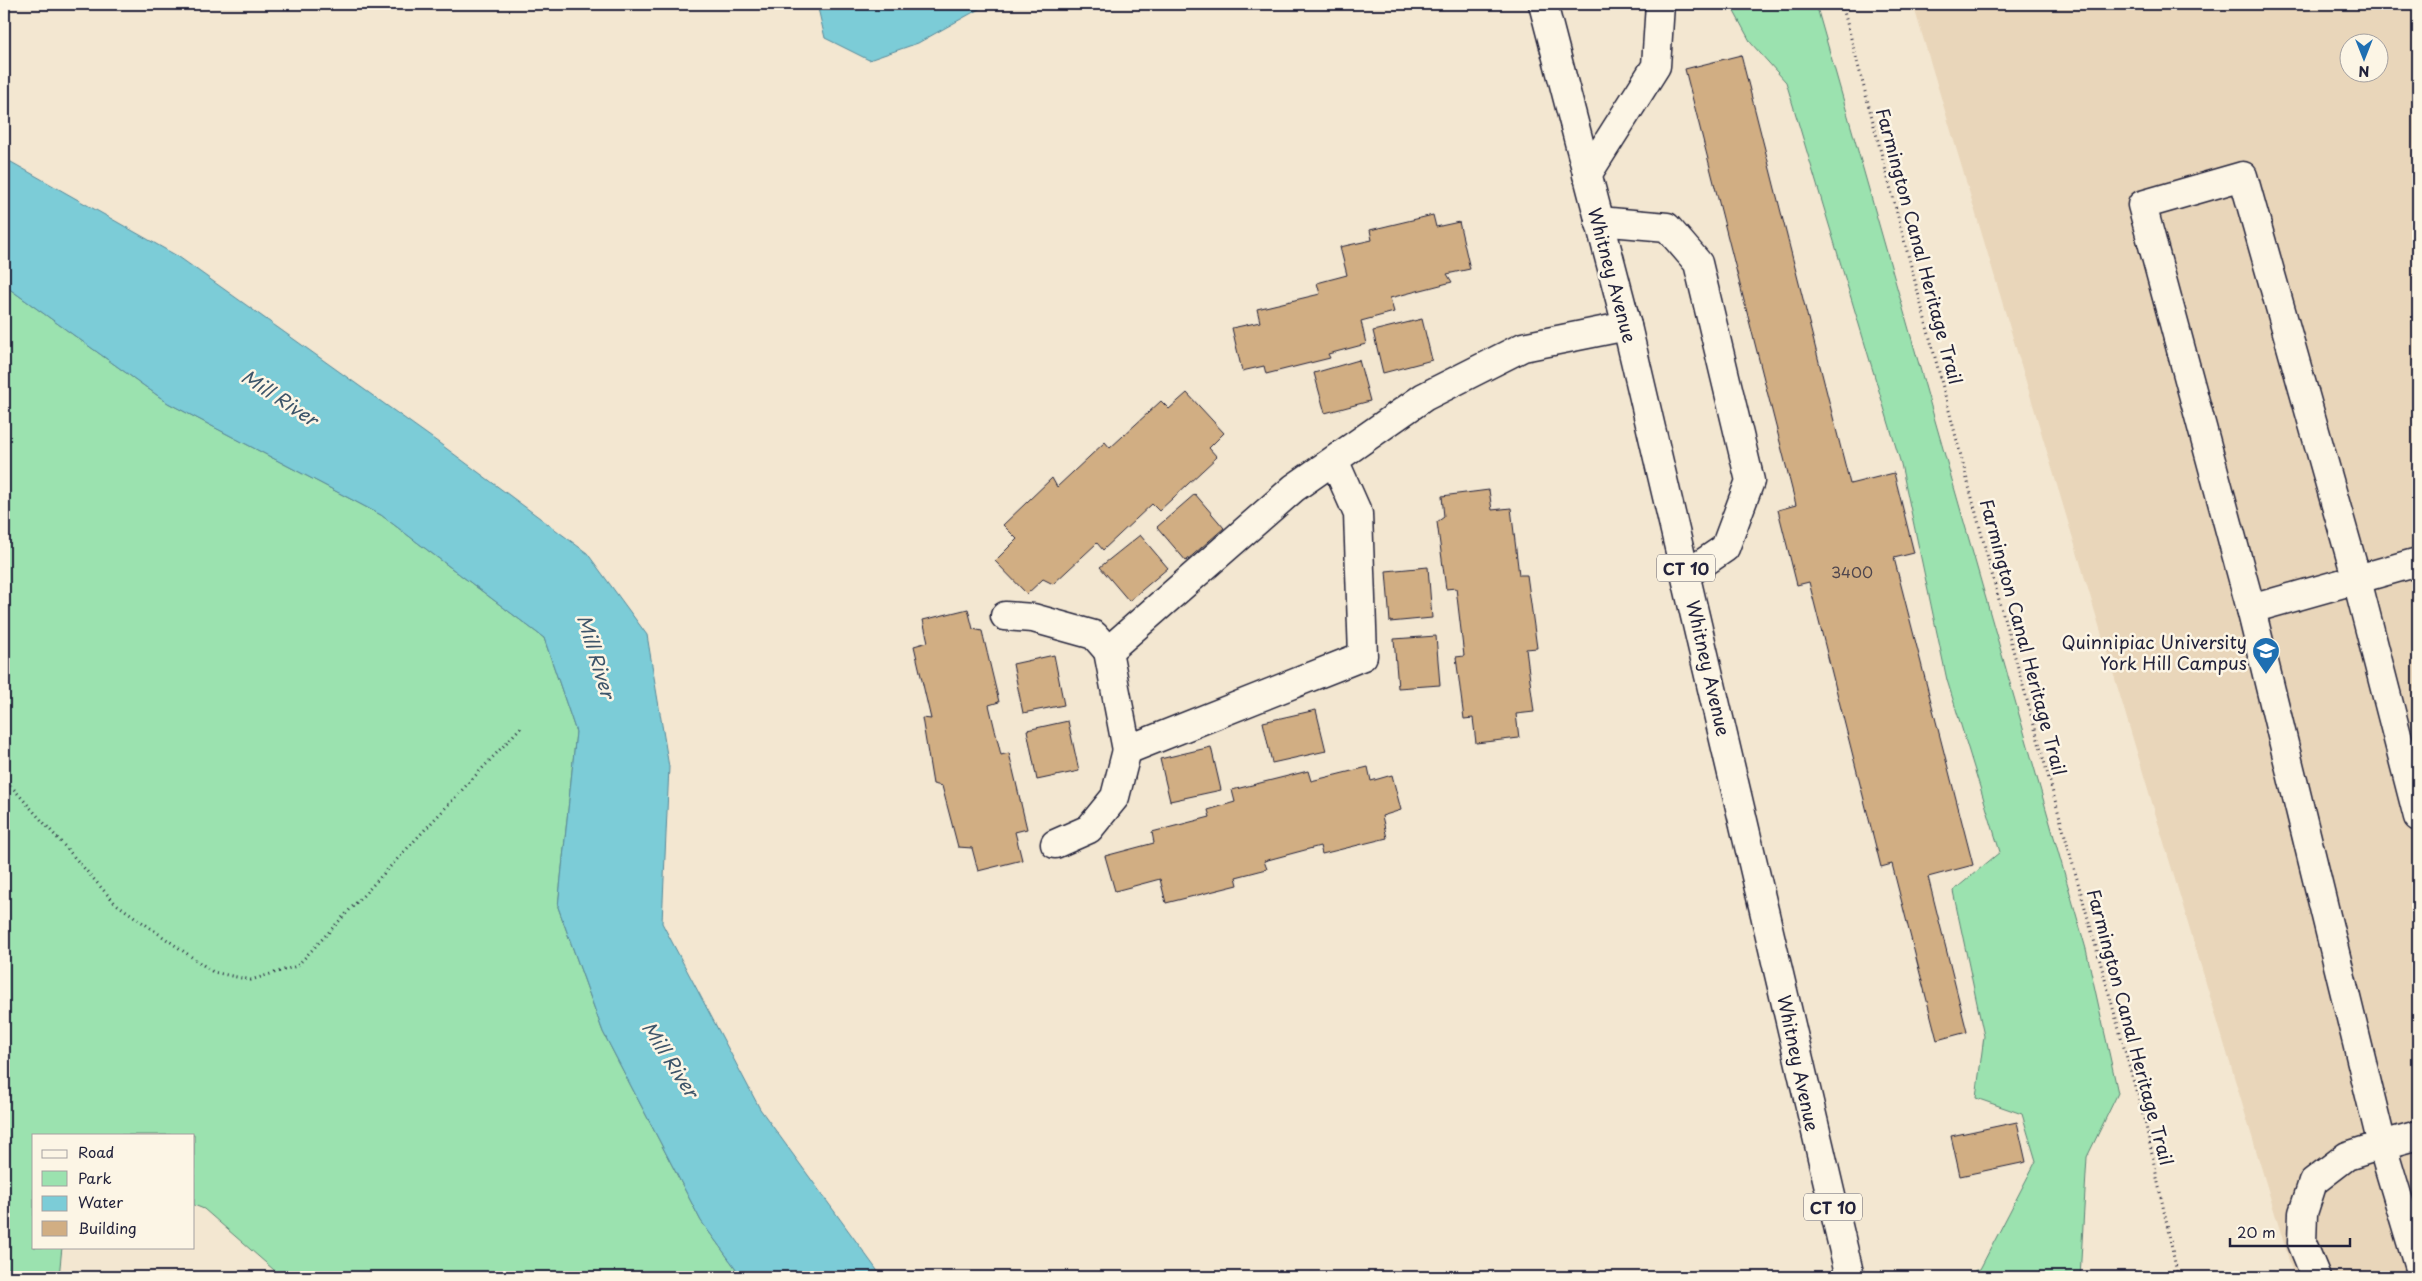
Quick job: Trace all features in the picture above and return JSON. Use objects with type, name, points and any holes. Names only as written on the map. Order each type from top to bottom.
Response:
[{"type":"main road","name":"Whitney Avenue","points":[[1543,4],[1628,326],[1850,1277]]},
{"type":"main road","points":[[1587,175],[1656,66],[1660,4]]},
{"type":"main road","points":[[2417,1256],[2382,1145],[2251,610],[2142,205],[2243,176],[2356,580],[2418,817]]},
{"type":"main road","points":[[1599,221],[1667,227],[1698,263],[1750,481],[1725,548],[1687,574]]},
{"type":"main road","points":[[1108,651],[1294,488],[1424,397],[1523,347],[1628,326]]},
{"type":"main road","points":[[1127,750],[1363,656],[1358,514],[1334,460]]},
{"type":"main road","points":[[2251,610],[2418,562]]},
{"type":"main road","points":[[1005,616],[1033,618],[1094,635],[1108,651],[1127,750],[1114,797],[1089,829],[1055,844]]},
{"type":"main road","points":[[2316,1277],[2302,1243],[2303,1212],[2313,1182],[2347,1156],[2418,1135]]},
{"type":"path","name":"Farmington Canal Heritage Trail","points":[[1842,4],[1996,589],[2146,1126],[2178,1277]]},
{"type":"path","points":[[4,778],[115,903],[213,972],[252,980],[297,966],[523,725]]},
{"type":"shaded area","name":"Quinnipiac University York Hill Campus","points":[[1913,4],[2418,4],[2418,1277],[2294,1277]]},
{"type":"green space","points":[[1730,4],[1816,4],[2086,949],[2118,1093],[2087,1157],[2080,1277],[1959,1277],[1980,1269],[2036,1161],[2022,1114],[1976,1098],[1984,1036],[1953,891],[2000,852],[1947,680],[1901,464],[1786,82],[1751,43]]},
{"type":"green space","points":[[4,285],[168,403],[381,515],[544,638],[576,732],[558,907],[603,1032],[701,1221],[742,1277],[282,1277],[204,1209],[195,1205],[195,1134],[32,1134],[32,1248],[62,1248],[59,1277],[4,1277]]},
{"type":"water","points":[[817,4],[988,4],[918,43],[869,60],[825,38]]},
{"type":"water","name":"Mill River","points":[[4,158],[179,257],[439,443],[587,553],[647,635],[669,767],[662,923],[760,1109],[882,1277],[742,1277],[701,1221],[603,1032],[558,907],[576,732],[544,638],[381,515],[168,403],[4,285]]},
{"type":"building","points":[[1741,55],[1850,484],[1894,473],[1914,553],[1894,558],[1973,865],[1928,877],[1967,1032],[1937,1040],[1892,864],[1881,867],[1809,582],[1797,585],[1778,510],[1796,505],[1685,69]]},
{"type":"building","points":[[1433,215],[1436,227],[1459,222],[1470,269],[1447,274],[1452,282],[1390,298],[1394,312],[1361,321],[1366,344],[1328,354],[1330,358],[1266,374],[1264,366],[1242,371],[1232,328],[1260,322],[1257,309],[1320,294],[1317,283],[1347,275],[1340,247],[1372,240],[1370,230]]},
{"type":"building","points":[[1422,319],[1432,360],[1383,373],[1373,331]]},
{"type":"building","points":[[1359,360],[1370,401],[1325,413],[1314,373]]},
{"type":"building","points":[[1187,393],[1224,433],[1209,448],[1217,457],[1159,511],[1152,504],[1103,550],[1097,543],[1053,584],[1043,579],[1027,594],[995,561],[1017,539],[1003,525],[1052,478],[1057,487],[1105,442],[1110,448],[1161,401],[1169,409]]},
{"type":"building","points":[[1489,490],[1492,510],[1511,508],[1519,575],[1527,575],[1537,648],[1526,649],[1534,712],[1516,714],[1519,738],[1476,743],[1473,718],[1464,719],[1456,657],[1464,656],[1456,588],[1446,589],[1437,522],[1444,517],[1442,496]]},
{"type":"building","points":[[1195,494],[1224,528],[1186,561],[1157,527]]},
{"type":"building","points":[[1140,535],[1168,568],[1129,601],[1100,567]]},
{"type":"building","points":[[1428,567],[1432,618],[1390,622],[1386,571]]},
{"type":"building","points":[[968,609],[973,629],[982,631],[999,702],[989,705],[1001,755],[1009,753],[1027,829],[1015,832],[1022,860],[978,871],[972,848],[958,847],[942,786],[933,784],[922,718],[931,719],[914,646],[928,642],[923,620]]},
{"type":"building","points":[[1436,636],[1440,685],[1398,688],[1394,639]]},
{"type":"building","points":[[1054,655],[1064,705],[1023,713],[1013,664]]},
{"type":"building","points":[[1316,710],[1326,751],[1272,763],[1263,722]]},
{"type":"building","points":[[1068,721],[1079,771],[1037,780],[1027,730]]},
{"type":"building","points":[[1211,747],[1221,790],[1170,801],[1160,759]]},
{"type":"building","points":[[1368,767],[1371,781],[1392,775],[1401,810],[1382,816],[1387,838],[1322,854],[1320,846],[1264,861],[1267,869],[1236,877],[1238,885],[1166,903],[1160,879],[1115,891],[1105,856],[1154,843],[1152,832],[1210,817],[1208,810],[1235,802],[1232,790],[1308,771],[1311,781]]},
{"type":"building","points":[[2017,1122],[2026,1162],[1960,1176],[1951,1136]]},
{"type":"place","name":"Quinnipiac University York Hill Campus","points":[[2266,675]]}]
